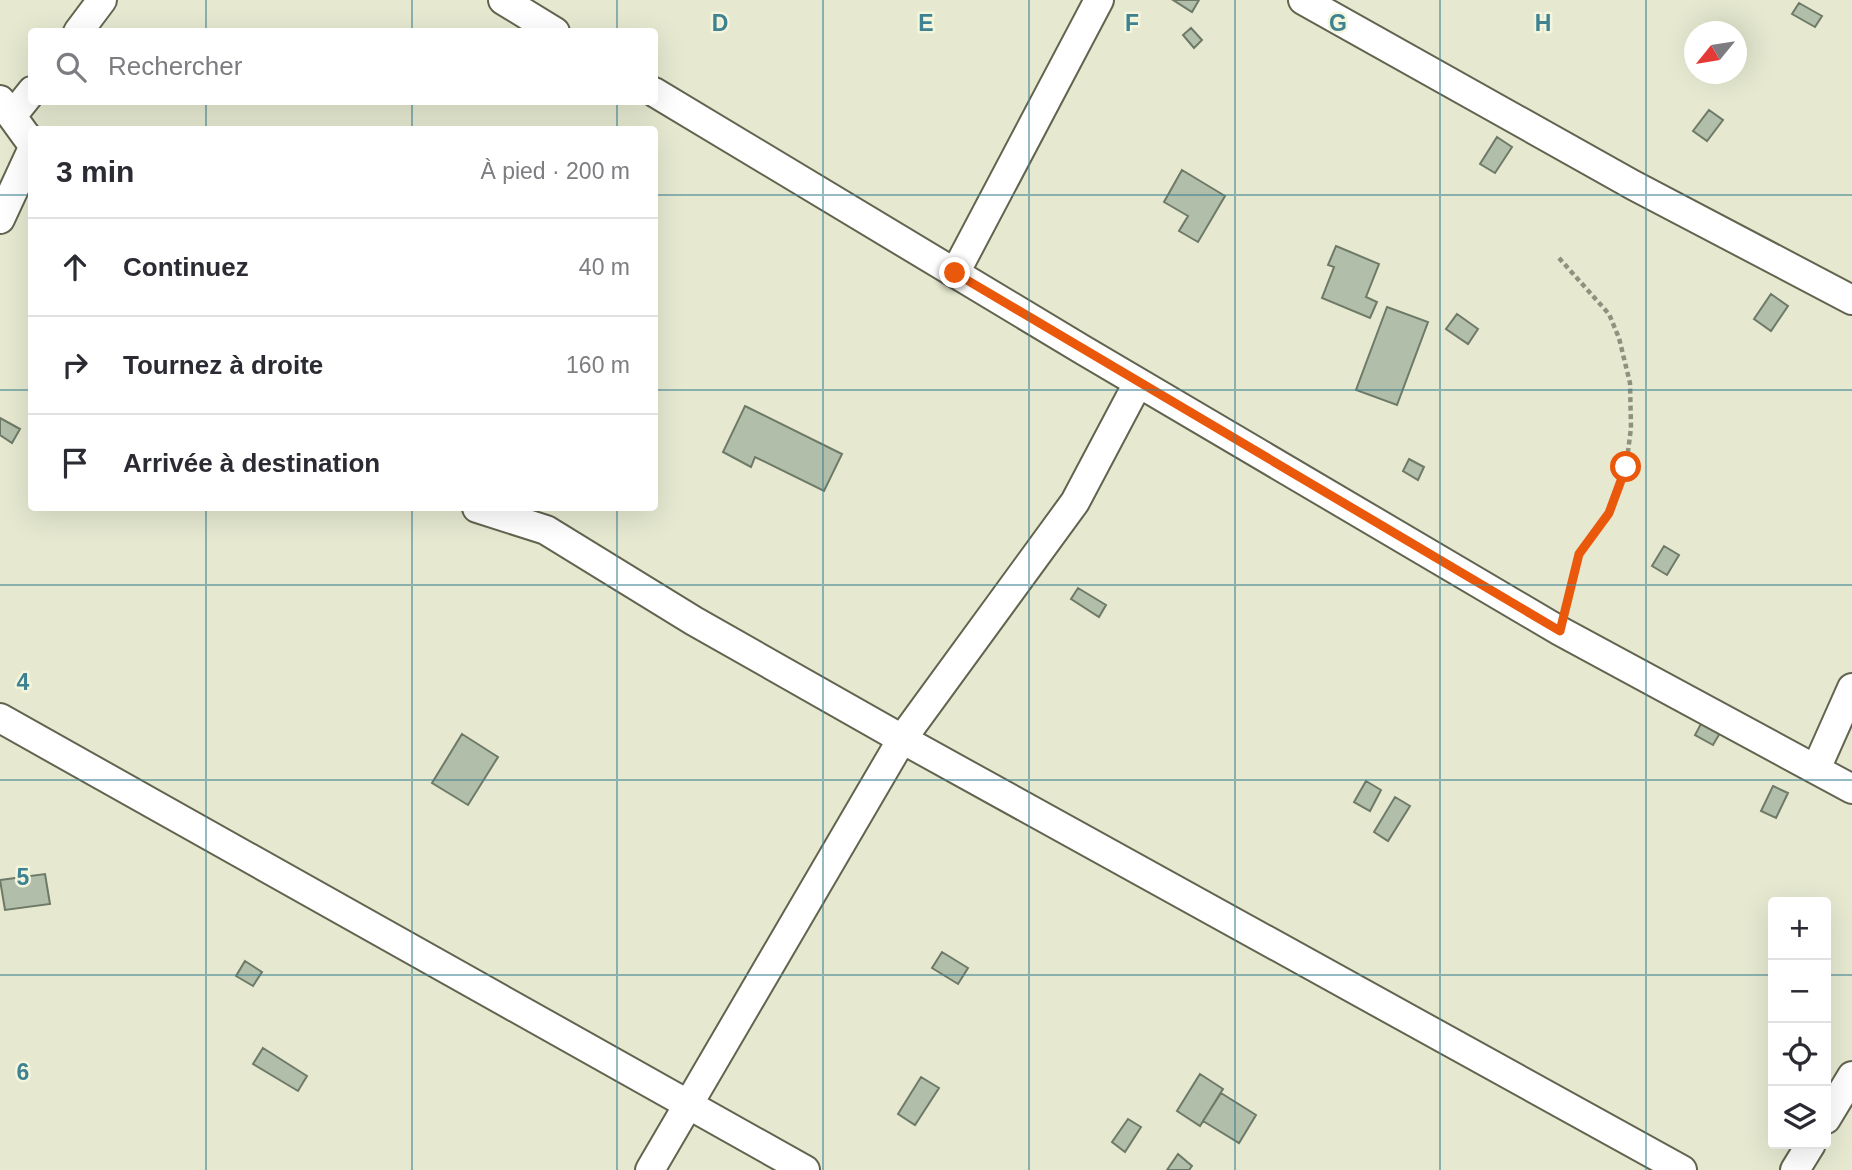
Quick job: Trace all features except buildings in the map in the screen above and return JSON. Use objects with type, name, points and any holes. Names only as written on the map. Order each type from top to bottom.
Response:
[{"type":"street","points":[[81,28],[102,0]]},
{"type":"street","points":[[503,0],[548,28]]},
{"type":"street","points":[[955,273],[1099,0]]},
{"type":"street","points":[[1303,0],[1633,185],[1852,300]]},
{"type":"street","points":[[28,94],[6,108],[28,138]]},
{"type":"street","points":[[658,94],[1138,383],[1560,631],[1852,789]]},
{"type":"street","points":[[0,219],[28,159]]},
{"type":"street","points":[[650,1170],[902,739],[1075,502],[1138,383]]},
{"type":"street","points":[[486,511],[546,530],[694,621],[902,739],[1682,1170]]},
{"type":"street","points":[[1816,769],[1852,688]]},
{"type":"street","points":[[0,718],[804,1170]]},
{"type":"street","points":[[1831,1111],[1852,1076]]},
{"type":"street","points":[[1795,1170],[1808,1149]]},
{"type":"path","points":[[1559,258],[1609,314],[1619,338],[1630,383],[1631,428],[1626,467],[1616,496],[1609,513],[1579,554],[1560,631]]},
{"type":"route","points":[[955,273],[1560,631],[1579,554],[1609,513],[1626,467]]}]
